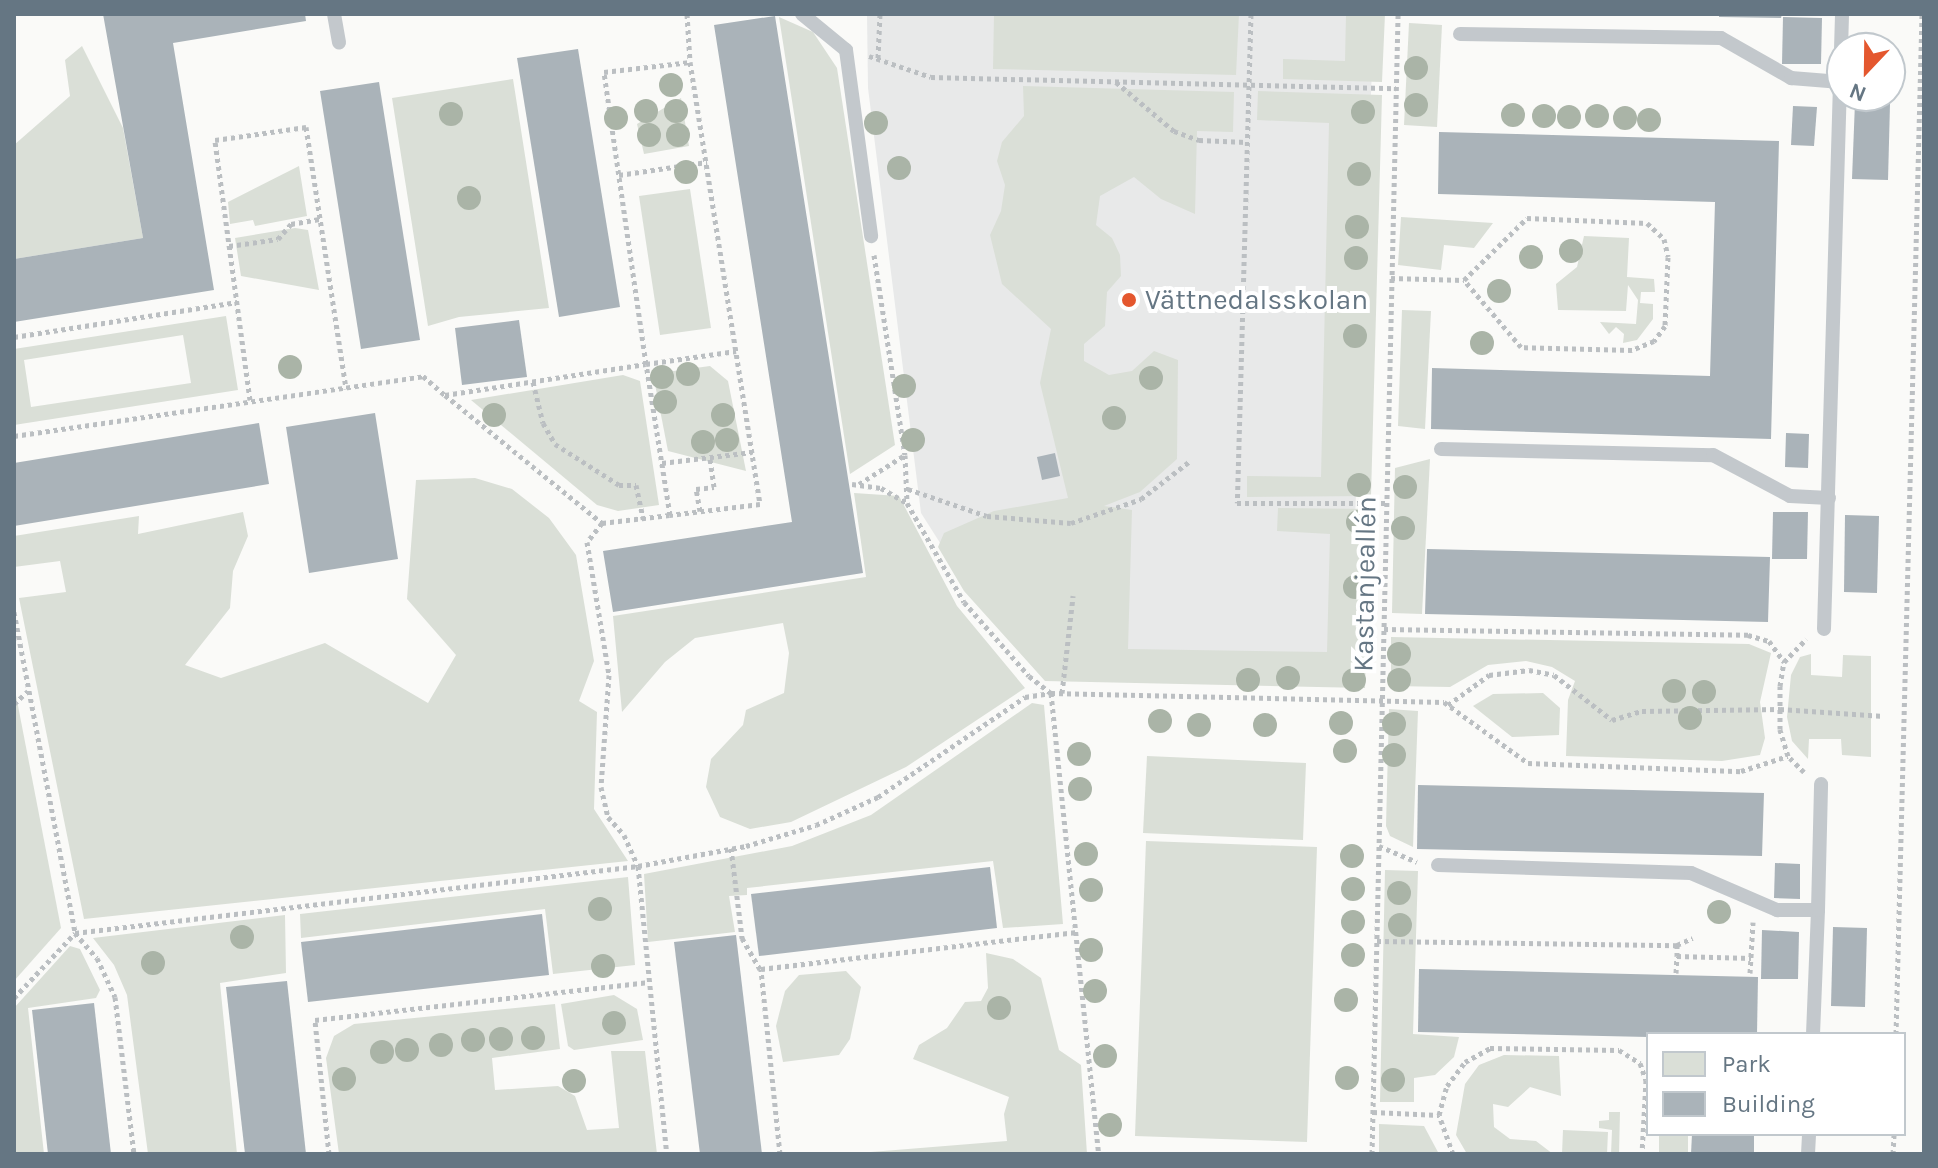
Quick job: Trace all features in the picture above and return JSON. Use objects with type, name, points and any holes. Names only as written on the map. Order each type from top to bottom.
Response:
[{"type":"lane","points":[[334,14],[339,43]]},
{"type":"lane","points":[[802,14],[846,50],[871,236]]},
{"type":"lane","points":[[1460,34],[1721,38],[1791,78],[1826,81]]},
{"type":"lane","points":[[1824,629],[1840,112]]},
{"type":"lane","points":[[1441,449],[1713,455],[1790,496],[1829,498]]},
{"type":"lane","points":[[1813,1032],[1821,784]]},
{"type":"lane","points":[[1438,865],[1691,873],[1777,910],[1818,910]]},
{"type":"path","points":[[14,436],[423,376],[602,523],[760,504],[690,62],[687,14]]},
{"type":"path","points":[[878,58],[880,14]]},
{"type":"path","points":[[1251,14],[1237,503],[1387,503]]},
{"type":"path","name":"Kastanjeallén","points":[[1372,1154],[1398,14]]},
{"type":"path","points":[[1896,1032],[1922,14]]},
{"type":"path","points":[[846,50],[931,77],[1396,88]]},
{"type":"path","points":[[670,515],[604,72],[690,62]]},
{"type":"path","points":[[1115,81],[1174,131],[1199,140],[1246,142]]},
{"type":"path","points":[[250,400],[215,140],[306,127],[346,389]]},
{"type":"path","points":[[619,175],[707,162]]},
{"type":"path","points":[[1391,278],[1464,280],[1527,218],[1647,223],[1664,239],[1668,257],[1665,326],[1654,341],[1632,350],[1521,347],[1464,280]]},
{"type":"path","points":[[229,246],[278,239],[291,224],[320,219]]},
{"type":"path","points":[[871,236],[905,455],[907,503]]},
{"type":"path","points":[[14,337],[237,302]]},
{"type":"path","points":[[445,395],[736,351]]},
{"type":"path","points":[[533,381],[543,423],[555,444],[619,485],[636,485],[643,519]]},
{"type":"path","points":[[662,463],[752,452]]},
{"type":"path","points":[[905,455],[855,484],[881,488],[907,503],[964,602],[1029,676],[1051,693],[1099,1154]]},
{"type":"path","points":[[700,511],[696,489],[714,487],[710,457]]},
{"type":"path","points":[[908,489],[987,516],[1071,523],[1141,499],[1190,461]]},
{"type":"path","points":[[602,523],[587,542],[609,675],[601,787],[608,817],[624,835],[638,866],[647,982],[667,1154]]},
{"type":"path","points":[[1062,693],[1073,596]]},
{"type":"path","points":[[14,612],[75,933],[97,958],[115,997],[134,1154]]},
{"type":"path","points":[[1384,629],[1748,635],[1769,641],[1784,662]]},
{"type":"path","points":[[1821,784],[1788,756],[1780,709],[1784,662],[1796,645],[1824,629]]},
{"type":"path","points":[[1448,705],[1489,675],[1529,670],[1554,675],[1612,720],[1642,711],[1780,709],[1884,716]]},
{"type":"path","points":[[14,704],[28,691]]},
{"type":"path","points":[[14,998],[75,933],[638,866],[731,848],[816,825],[878,797],[1025,697],[1051,693],[1382,699],[1448,705],[1528,763],[1741,771],[1788,756]]},
{"type":"path","points":[[1379,846],[1438,865]]},
{"type":"path","points":[[731,848],[742,938],[761,969],[780,1154]]},
{"type":"path","points":[[1750,973],[1753,921]]},
{"type":"path","points":[[761,969],[1077,932]]},
{"type":"path","points":[[1377,941],[1677,945],[1693,938]]},
{"type":"path","points":[[1676,973],[1677,945]]},
{"type":"path","points":[[1677,956],[1751,958]]},
{"type":"path","points":[[329,1154],[315,1020],[647,982]]},
{"type":"path","points":[[1453,1154],[1439,1115],[1447,1086],[1465,1062],[1490,1048],[1619,1050],[1640,1063],[1646,1080],[1642,1154]]},
{"type":"path","points":[[1373,1112],[1439,1115]]},
{"type":"shaded area","name":"Vättnedalsskolan","points":[[867,14],[1374,14],[1349,680],[1046,676],[970,590],[921,513],[868,88]]},
{"type":"green space","points":[[994,14],[1239,14],[1236,75],[993,69]]},
{"type":"green space","points":[[1346,14],[1385,14],[1382,82],[1283,79],[1283,59],[1345,61]]},
{"type":"green space","points":[[779,17],[813,32],[837,68],[895,445],[850,474]]},
{"type":"green space","points":[[1409,23],[1442,25],[1437,127],[1404,125]]},
{"type":"green space","points":[[82,46],[123,128],[143,238],[14,259],[14,145],[70,96],[65,60]]},
{"type":"green space","points":[[513,79],[549,308],[459,317],[428,326],[392,98]]},
{"type":"green space","points":[[1023,86],[1234,92],[1233,132],[1197,131],[1195,214],[1161,199],[1134,177],[1100,196],[1096,225],[1112,238],[1120,255],[1121,276],[1107,292],[1105,326],[1084,344],[1084,361],[1109,375],[1132,371],[1154,351],[1178,360],[1177,459],[1140,492],[1104,506],[1132,510],[1128,649],[1327,652],[1330,534],[1277,531],[1278,508],[1371,509],[1365,688],[1045,681],[964,591],[938,547],[944,533],[994,511],[1068,498],[1040,383],[1051,329],[1002,284],[990,235],[1001,211],[1005,185],[997,161],[1002,142],[1024,116]]},
{"type":"green space","points":[[1258,91],[1382,95],[1371,496],[1247,497],[1247,476],[1321,477],[1329,123],[1257,120]]},
{"type":"green space","points":[[681,98],[689,146],[644,154],[637,124]]},
{"type":"green space","points":[[299,166],[307,216],[255,226],[253,220],[230,224],[228,202]]},
{"type":"green space","points":[[690,189],[711,328],[660,335],[639,196]]},
{"type":"green space","points":[[1401,217],[1493,223],[1474,248],[1444,245],[1441,270],[1398,265]]},
{"type":"green space","points":[[295,228],[308,230],[319,290],[241,276],[235,238]]},
{"type":"green space","points":[[1584,236],[1629,238],[1627,277],[1654,279],[1655,292],[1641,292],[1640,303],[1653,304],[1653,319],[1637,340],[1623,343],[1624,334],[1616,327],[1609,334],[1600,322],[1636,324],[1638,300],[1628,285],[1626,311],[1558,310],[1556,284],[1577,267]]},
{"type":"green space","points":[[1402,310],[1431,311],[1425,429],[1398,426]]},
{"type":"green space","points":[[226,316],[238,390],[14,425],[14,349]],"holes":[[[183,335],[191,383],[31,407],[24,360]]]},
{"type":"green space","points":[[710,366],[728,381],[746,471],[668,451],[654,379],[659,373]]},
{"type":"green space","points":[[623,375],[640,381],[659,505],[618,511],[597,505],[471,400]]},
{"type":"green space","points":[[1430,459],[1422,614],[1392,613],[1395,468]]},
{"type":"green space","points":[[475,478],[512,489],[549,518],[576,555],[594,661],[579,701],[597,712],[594,809],[628,861],[84,919],[19,598],[66,592],[60,561],[14,567],[14,536],[139,516],[138,534],[243,512],[248,536],[233,571],[230,608],[185,665],[221,678],[325,643],[428,703],[456,655],[407,599],[416,480]]},
{"type":"green space","points":[[854,493],[899,496],[957,606],[1025,688],[906,767],[791,822],[750,829],[720,817],[706,787],[711,759],[743,725],[746,710],[784,693],[789,653],[783,623],[695,638],[665,662],[622,712],[613,616],[866,577]]},
{"type":"green space","points":[[1391,637],[1749,644],[1771,653],[1760,702],[1765,738],[1760,755],[1722,761],[1566,756],[1568,700],[1575,681],[1552,667],[1526,661],[1488,665],[1450,687],[1391,686]]},
{"type":"green space","points":[[1811,654],[1811,675],[1842,677],[1843,655],[1871,656],[1871,757],[1842,755],[1841,739],[1809,739],[1808,759],[1792,741],[1787,717],[1791,675],[1800,657]]},
{"type":"green space","points":[[14,685],[61,928],[14,981]]},
{"type":"green space","points":[[1543,693],[1560,708],[1559,735],[1512,737],[1473,706],[1493,694]]},
{"type":"green space","points":[[1032,703],[1044,705],[1063,924],[1003,928],[993,861],[747,888],[747,895],[729,896],[735,932],[648,942],[644,874],[792,846],[871,815]]},
{"type":"green space","points":[[1389,709],[1418,711],[1413,847],[1390,836],[1386,826]]},
{"type":"green space","points":[[1147,756],[1306,763],[1303,840],[1143,833]]},
{"type":"green space","points":[[1146,841],[1317,847],[1307,1142],[1135,1136]]},
{"type":"green space","points":[[1385,870],[1418,871],[1413,1034],[1459,1037],[1454,1057],[1435,1075],[1414,1078],[1414,1102],[1380,1102]]},
{"type":"green space","points":[[628,877],[635,965],[553,974],[545,909],[301,938],[300,914]]},
{"type":"green space","points":[[285,915],[286,973],[220,983],[237,1154],[148,1154],[127,995],[114,965],[93,938]]},
{"type":"green space","points":[[70,946],[80,949],[100,990],[96,998],[28,1008],[44,1154],[14,1154],[14,1008]]},
{"type":"green space","points":[[986,953],[1013,959],[1041,978],[1059,1050],[1081,1065],[1087,1154],[846,1154],[1007,1141],[1004,1114],[1009,1097],[913,1059],[919,1045],[947,1028],[965,1002],[981,1001],[988,988]]},
{"type":"green space","points":[[846,971],[861,987],[850,1039],[839,1055],[783,1062],[776,1026],[785,991],[799,975]]},
{"type":"green space","points":[[614,995],[637,1009],[643,1040],[574,1050],[568,1046],[561,1004]]},
{"type":"green space","points":[[555,1004],[560,1049],[492,1058],[495,1090],[558,1086],[575,1096],[587,1130],[619,1128],[611,1051],[645,1051],[657,1154],[339,1154],[326,1058],[334,1036],[354,1024]]},
{"type":"green space","points":[[1504,1055],[1559,1056],[1561,1096],[1530,1087],[1508,1107],[1493,1104],[1494,1127],[1510,1139],[1536,1141],[1553,1154],[1467,1154],[1456,1135],[1465,1084],[1479,1065]]},
{"type":"green space","points":[[1609,1112],[1620,1112],[1619,1154],[1611,1154],[1612,1130],[1599,1128],[1599,1121],[1609,1120]]},
{"type":"green space","points":[[1379,1124],[1424,1126],[1439,1154],[1379,1154]]},
{"type":"green space","points":[[1563,1130],[1608,1132],[1607,1154],[1562,1154]]},
{"type":"green space","points":[[1659,1136],[1688,1136],[1688,1154],[1659,1154]]},
{"type":"building","points":[[103,14],[305,14],[306,21],[173,43],[214,290],[14,322],[14,259],[143,238]]},
{"type":"building","points":[[1719,14],[1782,14],[1781,18],[1719,17]]},
{"type":"building","points":[[775,16],[863,573],[613,612],[603,551],[792,522],[714,25]]},
{"type":"building","points":[[1783,17],[1822,18],[1821,64],[1782,64]]},
{"type":"building","points":[[578,49],[620,307],[559,317],[517,58]]},
{"type":"building","points":[[379,82],[420,340],[361,349],[320,91]]},
{"type":"building","points":[[1793,106],[1817,107],[1814,146],[1791,145]]},
{"type":"building","points":[[1855,112],[1890,112],[1888,180],[1852,179]]},
{"type":"building","points":[[1439,132],[1779,141],[1771,439],[1431,429],[1432,368],[1710,376],[1715,202],[1438,194]]},
{"type":"building","points":[[519,320],[527,377],[462,385],[455,328]]},
{"type":"building","points":[[375,413],[398,559],[309,573],[286,427]]},
{"type":"building","points":[[259,423],[269,484],[14,526],[14,463]]},
{"type":"building","points":[[1786,433],[1809,434],[1808,468],[1785,467]]},
{"type":"building","points":[[1055,453],[1060,476],[1042,480],[1037,457]]},
{"type":"building","points":[[1773,512],[1808,512],[1807,559],[1772,559]]},
{"type":"building","points":[[1845,515],[1879,516],[1877,593],[1844,592]]},
{"type":"building","points":[[1427,549],[1770,557],[1768,622],[1425,614]]},
{"type":"building","points":[[1418,785],[1764,793],[1762,856],[1417,849]]},
{"type":"building","points":[[1775,863],[1800,864],[1800,899],[1774,898]]},
{"type":"building","points":[[990,867],[997,928],[759,956],[751,894]]},
{"type":"building","points":[[542,914],[549,975],[308,1002],[301,942]]},
{"type":"building","points":[[1833,927],[1867,928],[1865,1007],[1831,1006]]},
{"type":"building","points":[[1762,930],[1799,932],[1798,979],[1761,979]]},
{"type":"building","points":[[736,935],[762,1154],[700,1154],[674,942]]},
{"type":"building","points":[[1419,969],[1758,977],[1757,1032],[1646,1032],[1646,1037],[1418,1032]]},
{"type":"building","points":[[287,981],[306,1154],[245,1154],[226,987]]},
{"type":"building","points":[[94,1003],[111,1154],[48,1154],[32,1010]]},
{"type":"building","points":[[1692,1136],[1754,1136],[1754,1154],[1691,1154]]},
{"type":"place","name":"Vättnedalsskolan","points":[[1129,300]]}]
